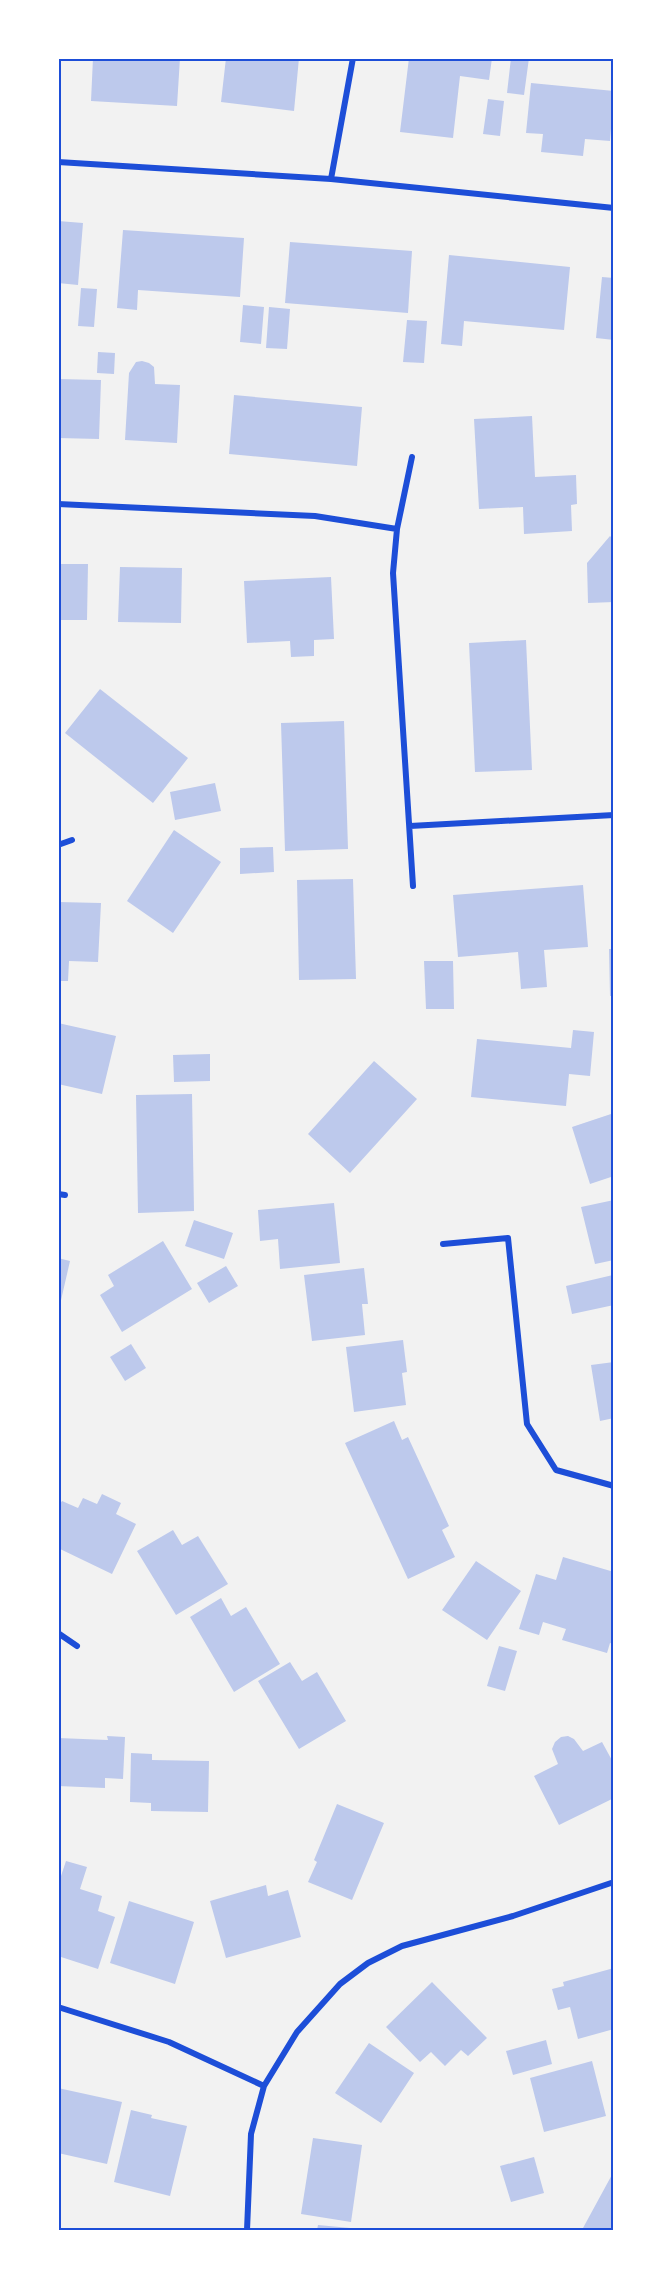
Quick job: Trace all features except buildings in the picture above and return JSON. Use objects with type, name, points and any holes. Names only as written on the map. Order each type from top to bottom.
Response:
[{"type":"street","points":[[331,179],[354,58]]},
{"type":"street","points":[[58,162],[331,179],[614,208]]},
{"type":"street","points":[[412,457],[397,529],[393,573],[413,886]]},
{"type":"street","points":[[58,504],[315,516],[397,529]]},
{"type":"street","points":[[410,826],[614,814]]},
{"type":"street","points":[[58,845],[72,840]]},
{"type":"street","points":[[443,1244],[508,1238],[527,1424],[556,1470],[614,1486]]},
{"type":"street","points":[[58,1633],[76,1646]]},
{"type":"street","points":[[247,2230],[251,2134],[264,2086],[297,2032],[340,1984],[368,1963],[402,1946],[513,1916],[614,1881]]},
{"type":"street","points":[[58,2007],[169,2042],[264,2086]]}]
